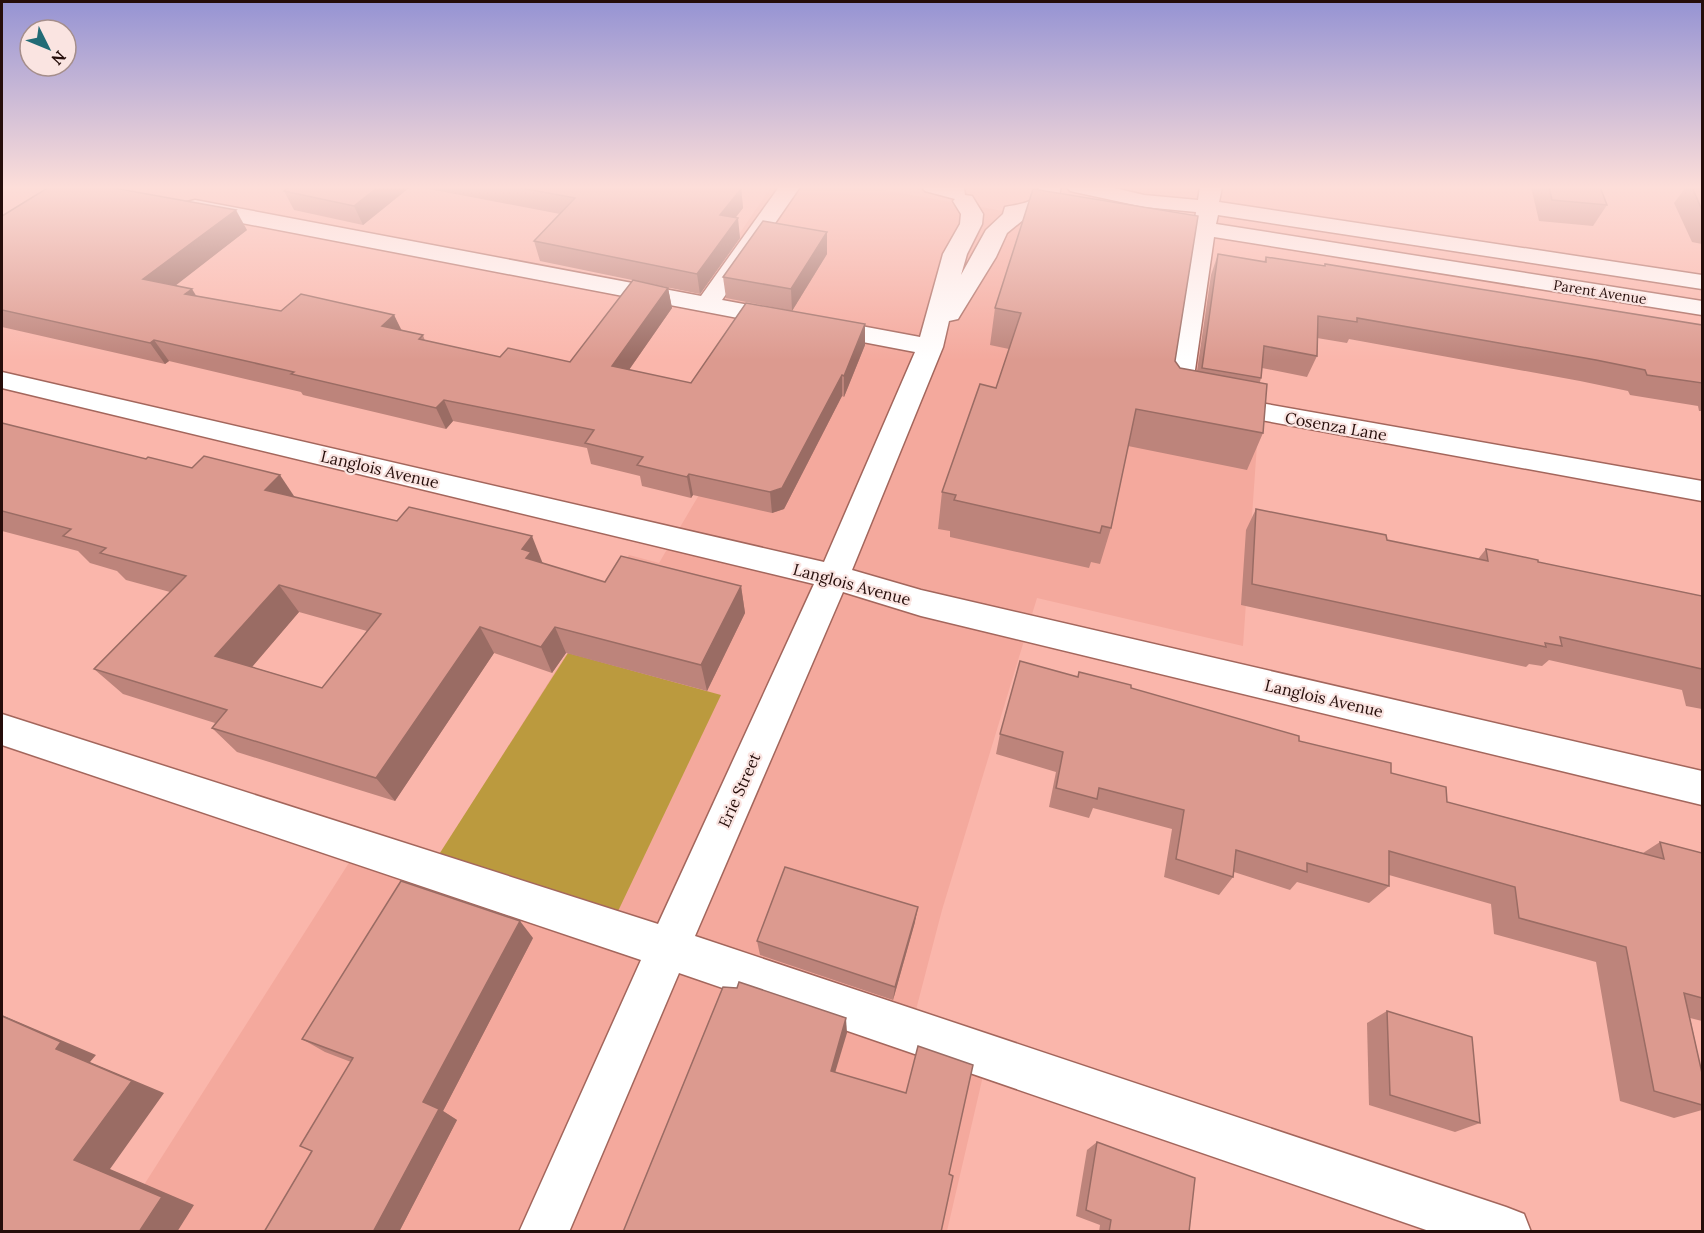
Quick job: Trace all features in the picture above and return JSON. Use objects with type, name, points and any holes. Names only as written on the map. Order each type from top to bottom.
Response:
[{"type":"street","points":[[394,245],[930,346]]},
{"type":"street","points":[[707,303],[749,245]]},
{"type":"street","name":"Erie Street","points":[[544,1232],[834,577],[930,346],[955,254],[960,245]]},
{"type":"street","name":"Erie Street","points":[[930,346],[990,245]]},
{"type":"street","name":"Cosenza Lane","points":[[1202,245],[1178,397],[1702,492]]},
{"type":"street","name":"Parent Avenue","points":[[1333,245],[1376,257],[1702,308]]},
{"type":"street","points":[[1376,245],[1376,257]]},
{"type":"street","name":"Parent Avenue","points":[[1458,245],[1698,281]]},
{"type":"street","points":[[1698,281],[1702,303]]},
{"type":"street","name":"Langlois Avenue","points":[[2,380],[834,577],[921,603],[1702,788]]},
{"type":"street","points":[[2,730],[668,948],[1506,1232]]},
{"type":"shaded area","points":[[732,245],[1196,245],[1204,246],[1184,387],[1260,401],[1243,646],[1037,598],[942,910],[905,1052],[983,1076],[947,1231],[114,1232],[359,847],[430,870],[629,555],[659,563],[797,328],[688,310]]},
{"type":"shaded area","points":[[568,653],[721,695],[610,928],[429,870]]},
{"type":"building","points":[[2,245],[189,245],[143,279],[192,289],[185,294],[281,311],[301,294],[394,315],[382,326],[423,335],[419,339],[500,357],[508,348],[570,362],[633,280],[668,288],[612,366],[691,383],[746,303],[865,324],[844,376],[842,375],[782,488],[770,492],[689,474],[687,477],[637,465],[643,457],[585,443],[594,430],[444,400],[436,408],[154,340],[150,343],[2,310]]},
{"type":"building","points":[[551,245],[719,245],[697,274]]},
{"type":"building","points":[[746,245],[819,245],[791,289],[723,277]]},
{"type":"building","points":[[1015,245],[1193,245],[1175,361],[1180,368],[1267,384],[1263,433],[1136,409],[1111,528],[1102,526],[1100,533],[954,500],[956,495],[942,492],[980,384],[996,388],[1021,313],[995,308]]},
{"type":"building","points":[[1218,254],[1266,262],[1266,257],[1325,266],[1325,264],[1702,325],[1702,383],[1647,375],[1645,370],[1596,360],[1357,318],[1357,322],[1318,316],[1317,356],[1264,346],[1261,378],[1202,368]]},
{"type":"building","points":[[2,423],[146,459],[148,457],[192,468],[204,456],[280,475],[265,490],[397,521],[409,507],[532,536],[522,549],[531,552],[526,558],[605,582],[621,556],[741,586],[701,665],[555,627],[541,647],[480,627],[376,778],[212,728],[227,710],[94,669],[186,576],[100,553],[106,548],[63,536],[71,529],[2,511]],"holes":[[[279,585],[381,614],[322,688],[215,656]]]},
{"type":"building","points":[[1256,509],[1386,535],[1387,540],[1488,561],[1486,549],[1702,596],[1702,669],[1560,637],[1562,646],[1545,643],[1546,647],[1252,584]]},
{"type":"building","points":[[1020,661],[1078,677],[1079,672],[1131,685],[1131,688],[1299,736],[1299,741],[1391,763],[1391,773],[1446,787],[1447,802],[1664,859],[1660,842],[1702,853],[1702,998],[1684,993],[1702,1073],[1702,1105],[1654,1091],[1626,947],[1519,918],[1515,887],[1389,851],[1389,886],[1307,863],[1307,872],[1236,850],[1233,877],[1176,859],[1184,810],[1099,788],[1097,799],[1056,788],[1063,752],[1000,734]]},
{"type":"building","points":[[785,867],[918,907],[895,987],[757,941]]},
{"type":"building","points":[[401,881],[520,921],[423,1102],[439,1109],[373,1232],[264,1232],[312,1151],[300,1146],[353,1058],[302,1039]]},
{"type":"building","points":[[739,982],[846,1018],[831,1071],[906,1093],[918,1046],[973,1065],[949,1174],[953,1176],[941,1232],[623,1232],[723,987],[737,988]]},
{"type":"building","points":[[1387,1011],[1472,1037],[1480,1123],[1390,1095]]},
{"type":"building","points":[[2,1016],[61,1042],[56,1049],[132,1081],[74,1160],[162,1197],[139,1232],[2,1232]]},
{"type":"building","points":[[1097,1142],[1195,1178],[1189,1232],[1109,1232],[1111,1220],[1086,1210]]}]
